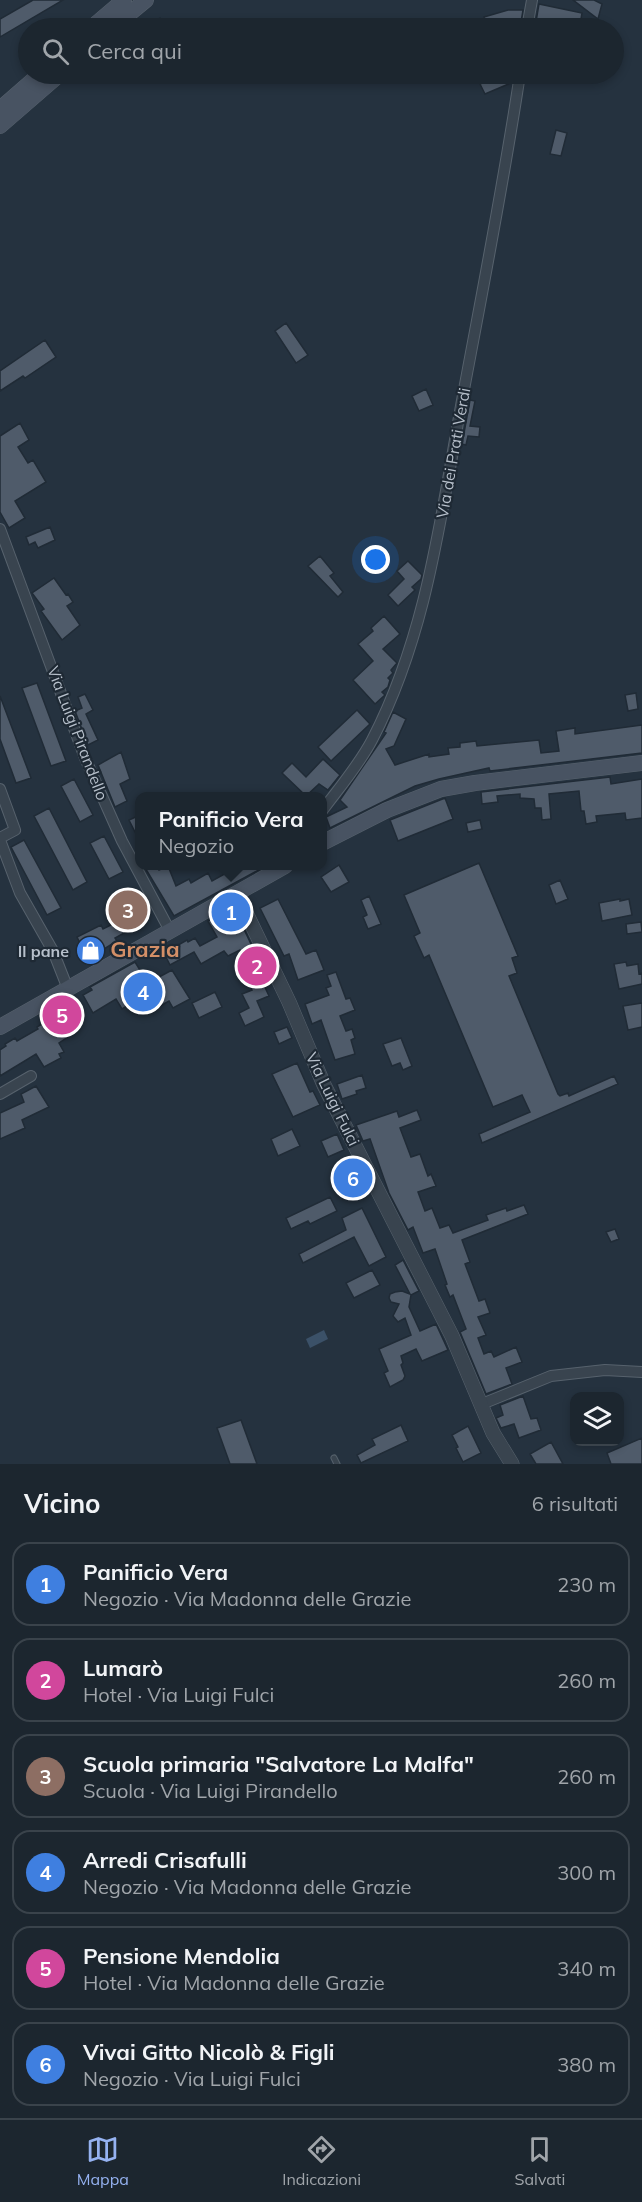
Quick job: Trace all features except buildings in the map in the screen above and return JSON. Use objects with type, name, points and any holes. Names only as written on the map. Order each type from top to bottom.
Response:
[{"type":"main road","points":[[103,18],[124,0]]},
{"type":"main road","points":[[124,18],[146,0]]},
{"type":"main road","points":[[0,109],[29,84]]},
{"type":"main road","points":[[0,126],[48,84]]},
{"type":"main road","points":[[327,840],[387,810],[441,789],[642,763]]},
{"type":"main road","points":[[0,1027],[278,870]]},
{"type":"street","points":[[529,18],[532,0]]},
{"type":"street","name":"Via dei Prati Verdi","points":[[327,803],[372,741],[399,681],[415,636],[438,544],[507,163],[519,84]]},
{"type":"street","name":"Via Luigi Pirandello","points":[[0,529],[85,758],[135,865]]},
{"type":"street","points":[[0,789],[15,830],[0,839],[20,893],[53,951],[68,988]]},
{"type":"street","name":"Via Luigi Pirandello","points":[[137,870],[170,931]]},
{"type":"street","name":"Via Luigi Fulci","points":[[237,894],[289,1002],[324,1085],[452,1336],[493,1433],[512,1464]]},
{"type":"street","points":[[0,1094],[31,1076]]},
{"type":"street","points":[[482,1404],[551,1377],[605,1370],[642,1372]]},
{"type":"water","points":[[324,1330],[328,1339],[310,1348],[306,1339]]},
{"type":"place","name":"Scuola primaria \"Salvatore La Malfa\"","points":[[128,910]]},
{"type":"place","name":"Panificio Vera","points":[[231,912]]},
{"type":"place","name":"Il pane","points":[[90,951]]},
{"type":"place","name":"Lumarò","points":[[257,966]]},
{"type":"place","name":"Arredi Crisafulli","points":[[143,992]]},
{"type":"place","name":"Pensione Mendolia","points":[[62,1015]]},
{"type":"place","name":"Vivai Gitto Nicolò & Figli","points":[[353,1178]]},
{"type":"district","name":"Grazia","points":[[145,949]]}]
